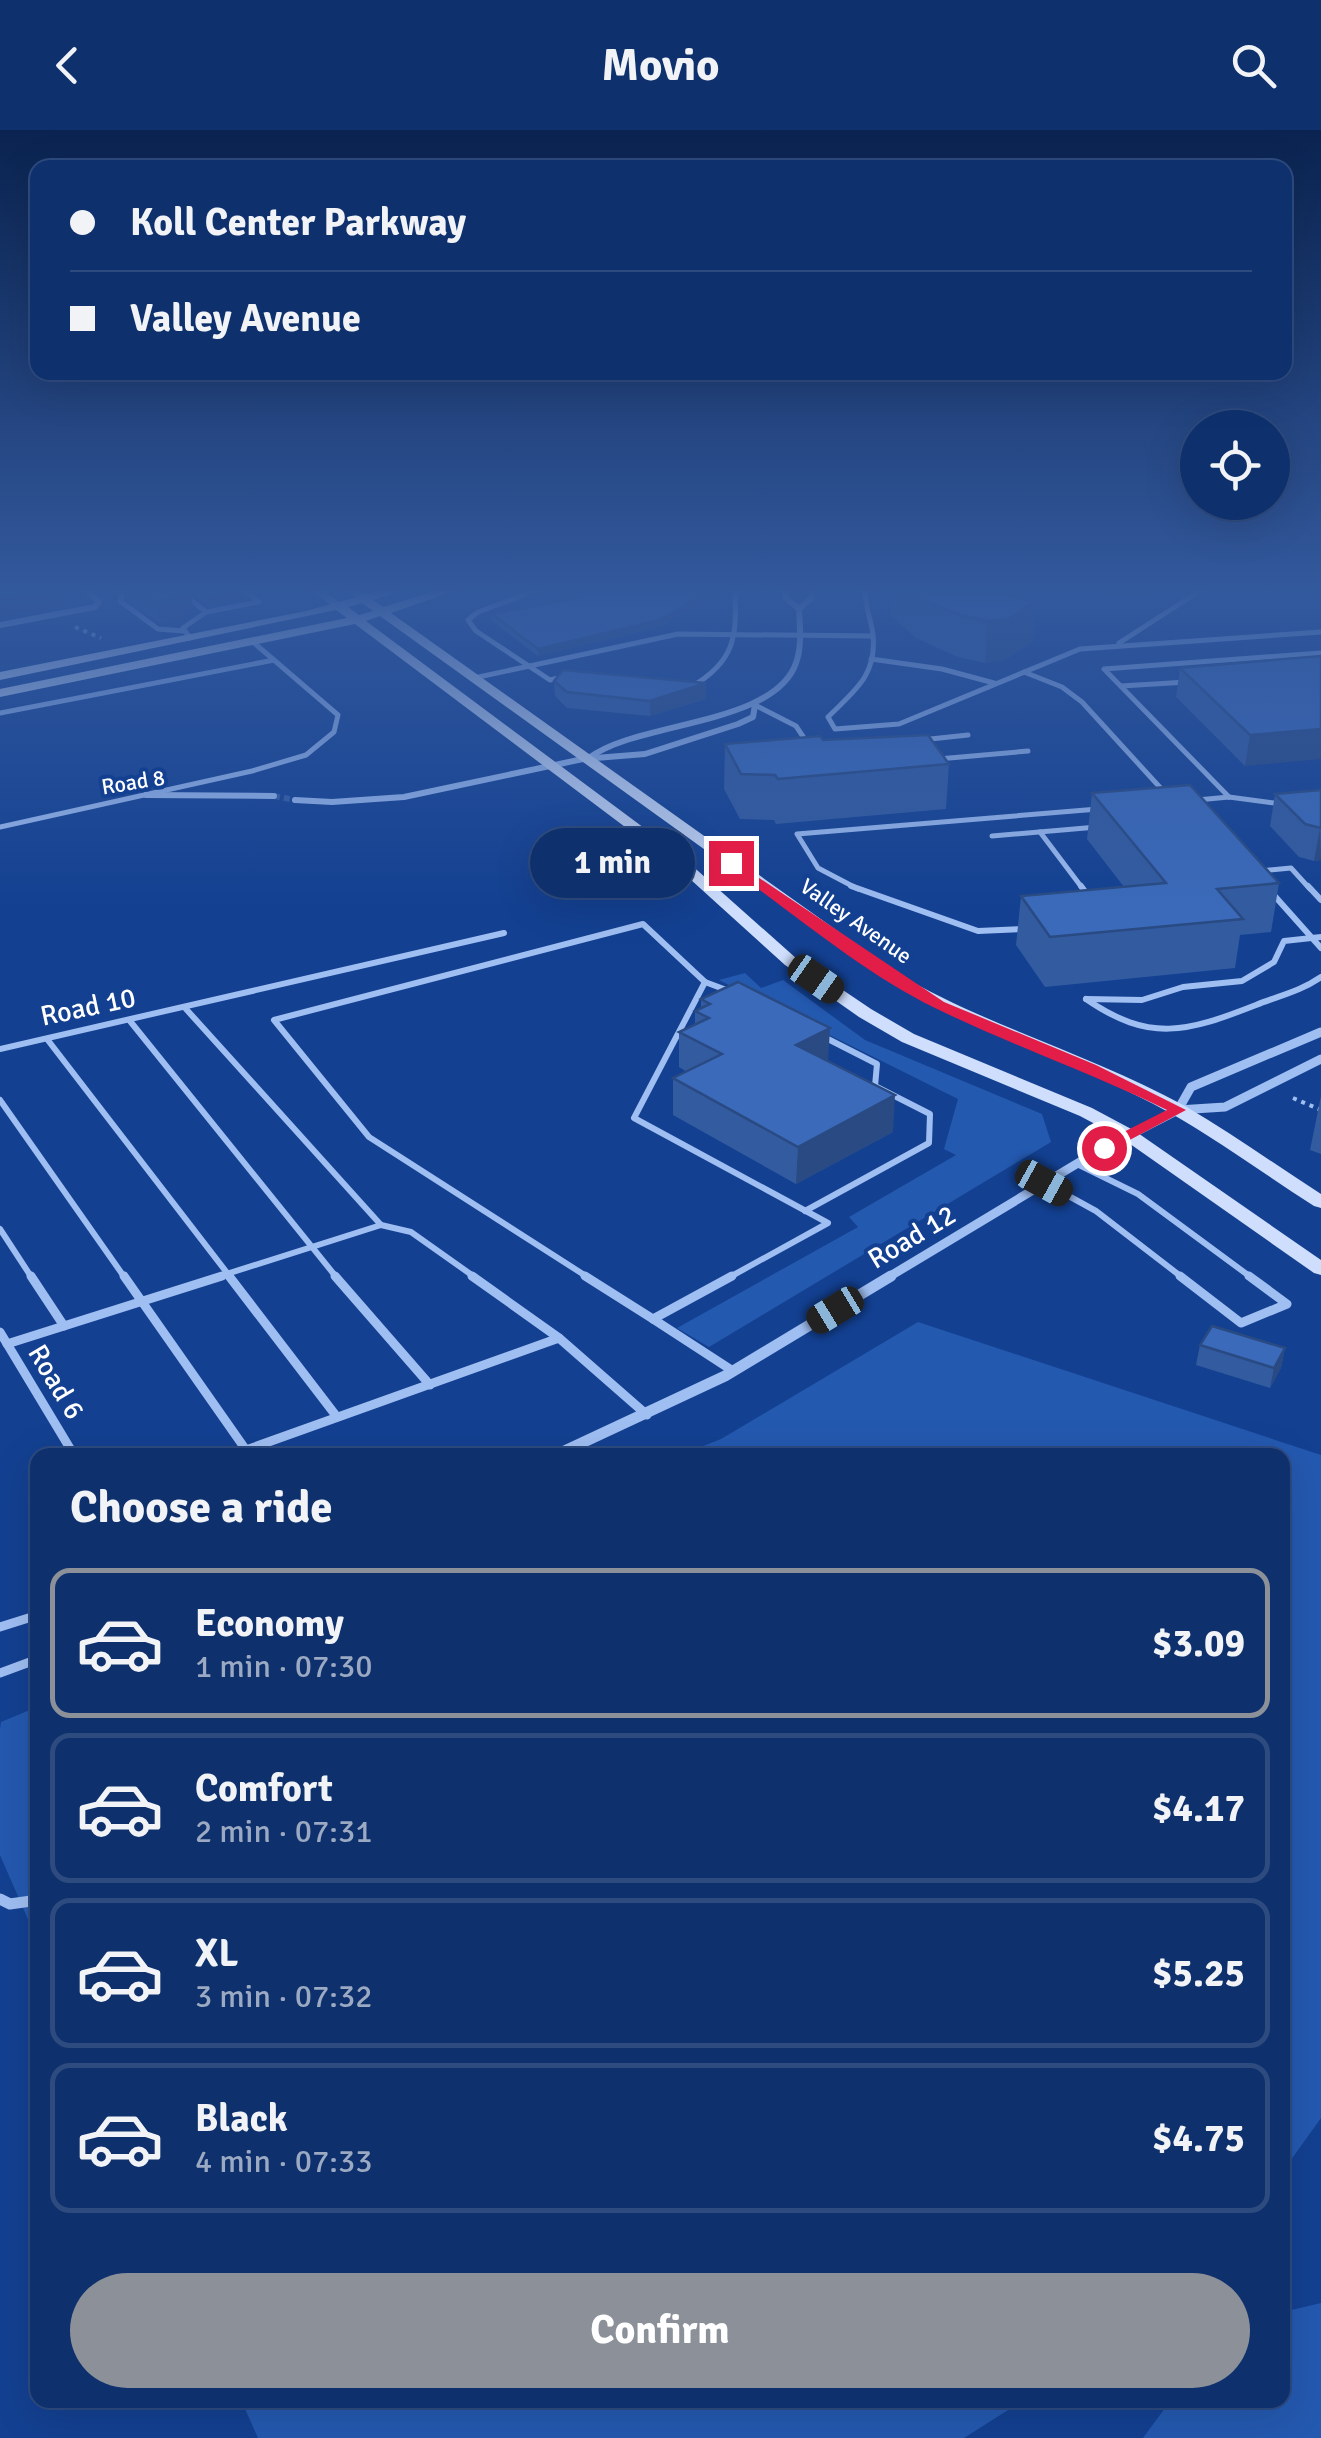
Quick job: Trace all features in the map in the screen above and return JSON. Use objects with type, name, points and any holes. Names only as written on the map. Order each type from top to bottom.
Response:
[{"type":"main road","points":[[460,695],[674,856],[791,962],[865,1013],[908,1038],[1071,1106],[1129,1135],[1321,1269]]},
{"type":"main road","name":"Valley Avenue","points":[[498,695],[908,986],[982,1025],[1091,1068],[1178,1110],[1321,1202]]},
{"type":"street","points":[[588,758],[606,745],[755,705],[769,695]]},
{"type":"street","points":[[295,800],[363,802],[413,798],[588,758],[627,758],[682,744],[754,716],[755,705]]},
{"type":"street","name":"Road 8","points":[[146,795],[226,792],[274,796]]},
{"type":"street","points":[[1178,1110],[1191,1087],[1321,1032]]},
{"type":"street","points":[[1178,1110],[1225,1107],[1321,1059]]},
{"type":"street","name":"Road 12","points":[[572,1448],[647,1416],[733,1371],[1044,1183],[1178,1110]]},
{"type":"lane","points":[[0,713],[95,695]]},
{"type":"lane","points":[[146,795],[306,755],[334,732],[338,715],[314,695]]},
{"type":"lane","points":[[850,695],[828,717],[835,729],[899,724],[968,695]]},
{"type":"lane","points":[[1072,695],[1173,802],[1156,804]]},
{"type":"lane","points":[[1128,695],[1229,798]]},
{"type":"lane","points":[[755,705],[796,726],[812,750],[792,752]]},
{"type":"lane","points":[[910,741],[968,736]]},
{"type":"lane","points":[[936,759],[1028,751]]},
{"type":"lane","name":"Road 8","points":[[0,827],[146,795]]},
{"type":"lane","points":[[1192,801],[1229,798],[1285,804]]},
{"type":"lane","points":[[1036,929],[978,931],[839,882],[818,868],[797,834],[1109,808]]},
{"type":"lane","points":[[992,836],[1114,826]]},
{"type":"lane","points":[[1040,832],[1098,908]]},
{"type":"lane","points":[[1321,900],[1291,868],[1254,872],[1317,938],[1321,948]]},
{"type":"lane","points":[[733,1371],[369,1137],[274,1020],[643,924],[704,982],[746,996]]},
{"type":"lane","name":"Road 10","points":[[0,1049],[504,933]]},
{"type":"lane","points":[[1317,938],[1284,941],[1274,962],[1242,981],[1183,987],[1142,1000],[1086,999],[1110,1018],[1167,1033],[1192,1030],[1321,976]]},
{"type":"lane","points":[[650,1321],[828,1224],[634,1118],[704,982]]},
{"type":"lane","points":[[186,1009],[381,1224],[411,1232],[559,1338],[647,1416]]},
{"type":"lane","points":[[130,1021],[310,1247],[430,1385]]},
{"type":"lane","points":[[805,1210],[929,1143],[930,1128],[930,1114],[875,1086],[877,1064],[812,1030]]},
{"type":"lane","points":[[48,1039],[337,1417]]},
{"type":"lane","points":[[0,1100],[245,1448]]},
{"type":"lane","points":[[1044,1183],[1096,1211],[1241,1323],[1287,1304],[1138,1194],[1077,1164]]},
{"type":"lane","points":[[8,1344],[381,1224]]},
{"type":"lane","points":[[0,1229],[64,1326]]},
{"type":"lane","name":"Road 6","points":[[0,1332],[70,1448]]},
{"type":"lane","points":[[252,1448],[559,1338]]},
{"type":"lane","points":[[0,1628],[30,1618]]},
{"type":"lane","points":[[0,1673],[30,1662]]},
{"type":"lane","points":[[0,1898],[10,1904],[30,1901]]},
{"type":"path","points":[[1293,1098],[1321,1110]]},
{"type":"shaded area","points":[[745,973],[761,988],[783,980],[865,1040],[1042,1114],[1051,1142],[709,1347],[677,1328],[858,1227],[849,1217],[956,1155],[944,1149],[958,1099],[719,980]]},
{"type":"shaded area","points":[[918,1322],[1321,1455],[1321,2118],[1290,2161],[1290,1448],[698,1448],[721,1439]]},
{"type":"shaded area","points":[[30,1710],[30,1924],[0,1855],[1,1722]]},
{"type":"shaded area","points":[[1321,2303],[1321,2438],[1143,2438],[1165,2408],[1290,2408],[1290,2310]]},
{"type":"shaded area","points":[[245,2408],[1011,2408],[964,2438],[258,2438]]},
{"type":"building","points":[[592,695],[670,695],[650,701]]},
{"type":"building","points":[[1208,695],[1321,695],[1321,729],[1250,735]]},
{"type":"building","points":[[928,735],[949,764],[778,779],[775,775],[741,774],[725,744],[820,736],[823,740]]},
{"type":"building","points":[[1190,785],[1279,883],[1217,889],[1243,919],[1050,937],[1021,896],[1166,883],[1092,793]]},
{"type":"building","points":[[1321,790],[1321,828],[1305,824],[1275,794]]},
{"type":"building","points":[[738,982],[830,1028],[796,1045],[895,1095],[798,1147],[673,1078],[722,1054],[679,1032],[709,1018],[695,1011],[710,1004],[701,999]]},
{"type":"building","points":[[1212,1326],[1285,1348],[1274,1368],[1200,1345]]},
{"type":"tunnel","points":[[274,796],[295,800]]},
{"type":"route","points":[[731,863],[939,1005],[1091,1068],[1178,1110],[1104,1148]]}]
